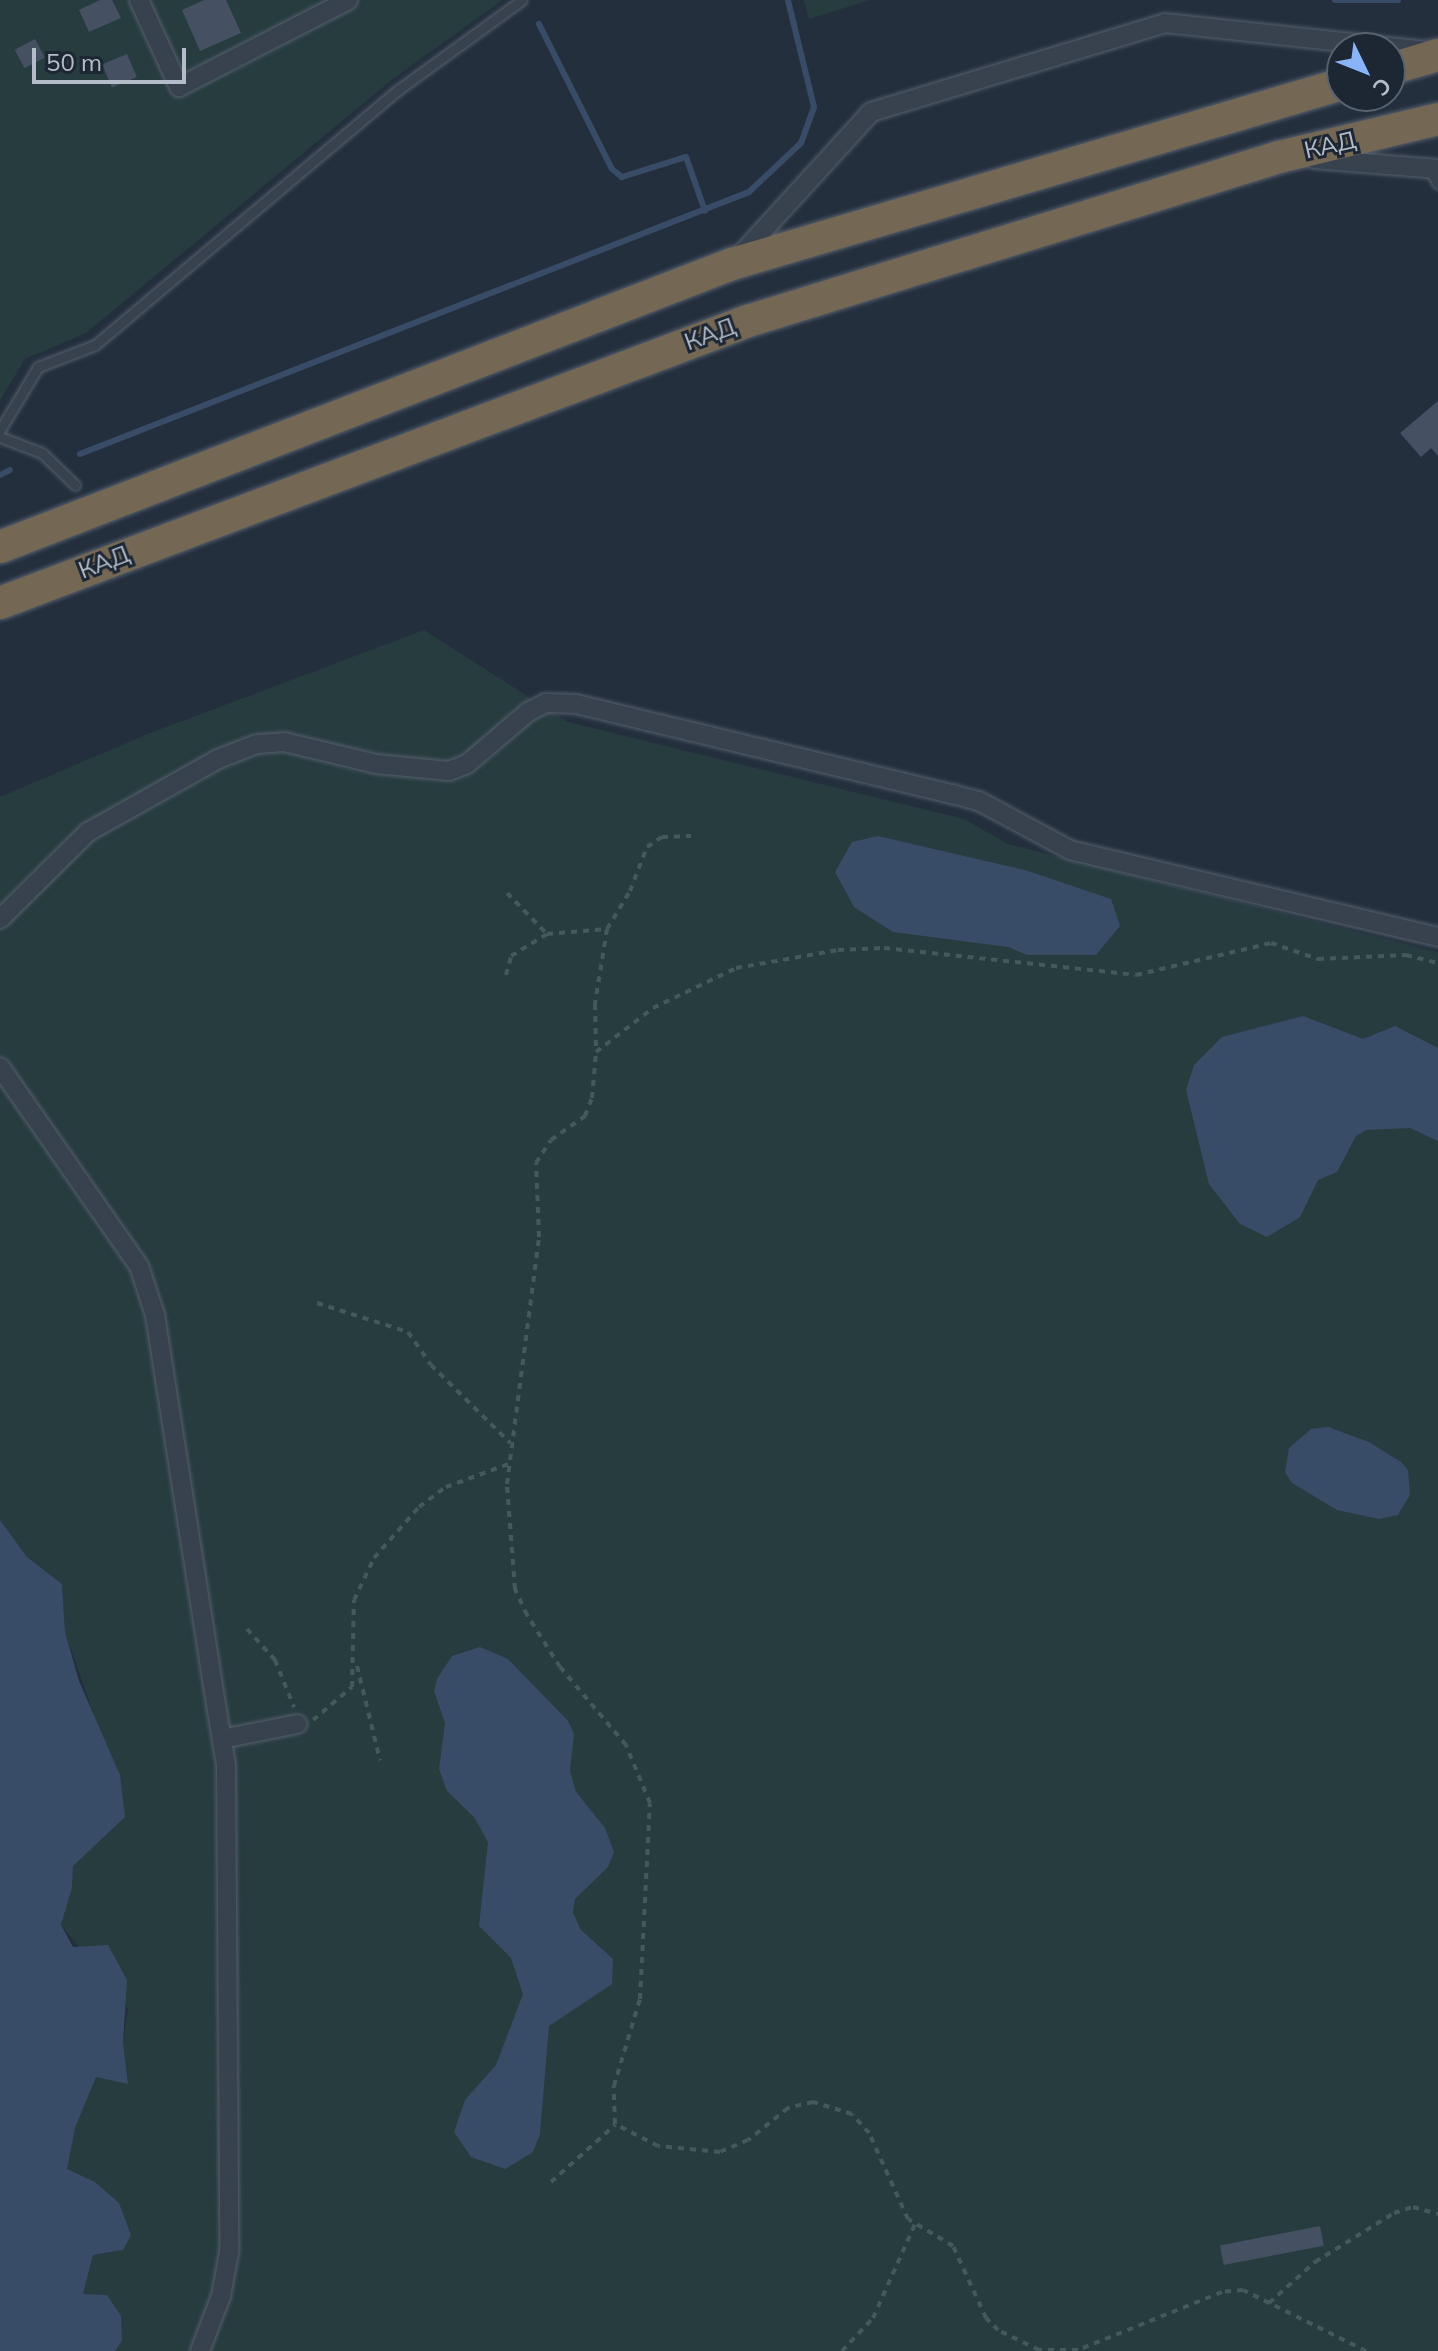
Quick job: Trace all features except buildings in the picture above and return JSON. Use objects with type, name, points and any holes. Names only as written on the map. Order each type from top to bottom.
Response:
[{"type":"highway","points":[[1406,64],[1438,54]]},
{"type":"highway","points":[[0,547],[732,264],[1326,89]]},
{"type":"highway","name":"КАД","points":[[0,603],[748,321],[1279,157],[1438,119]]},
{"type":"street","points":[[139,0],[179,87],[348,0]]},
{"type":"street","points":[[732,264],[871,112],[1136,31],[1165,23],[1438,54]]},
{"type":"street","points":[[1279,157],[1433,167]]},
{"type":"street","points":[[0,919],[88,832],[218,759],[257,744],[284,742],[376,764],[449,771],[467,764],[528,712],[546,703],[576,704],[979,801],[1070,850],[1438,937]]},
{"type":"street","points":[[0,1067],[139,1266],[155,1315],[222,1739],[230,2028],[229,2252],[221,2296],[200,2351]]},
{"type":"street","points":[[222,1739],[298,1724]]},
{"type":"lane","points":[[0,430],[38,367],[95,345],[398,90],[522,0]]},
{"type":"lane","points":[[1433,167],[1438,184]]},
{"type":"lane","points":[[0,437],[42,453],[75,485]]},
{"type":"path","points":[[551,2182],[615,2124],[614,2086],[640,1999],[650,1803],[626,1745],[560,1667],[515,1589],[510,1443],[537,1261],[536,1163],[551,1140],[585,1116],[596,1052],[595,1004],[607,929],[630,891],[647,847],[662,837],[691,836]]},
{"type":"path","points":[[507,893],[547,934]]},
{"type":"path","points":[[506,975],[518,950],[547,934],[607,929]]},
{"type":"path","points":[[596,1052],[653,1008],[736,968],[838,950],[884,948],[1136,975],[1271,943],[1318,959],[1406,955],[1438,963]]},
{"type":"path","points":[[317,1303],[408,1332],[431,1365],[510,1443]]},
{"type":"path","points":[[247,1629],[262,1641],[288,1683],[298,1724],[332,1708],[352,1687],[356,1663],[354,1600],[374,1558],[419,1507],[446,1487],[509,1464]]},
{"type":"path","points":[[356,1663],[380,1760]]},
{"type":"path","points":[[615,2124],[658,2146],[720,2152],[748,2140],[788,2108],[828,2104],[852,2114],[869,2133],[901,2207],[915,2224],[953,2246],[986,2318],[998,2330],[1039,2350],[1078,2350],[1119,2337],[1222,2292],[1243,2290],[1366,2351]]},
{"type":"path","points":[[1269,2303],[1315,2262],[1394,2213],[1413,2207],[1438,2214]]},
{"type":"path","points":[[842,2351],[873,2318],[915,2224]]},
{"type":"green space","points":[[0,0],[503,0],[393,79],[86,333],[25,359],[0,400]]},
{"type":"green space","points":[[804,0],[870,0],[809,19]]},
{"type":"green space","points":[[424,630],[568,722],[964,819],[1008,844],[1438,952],[1438,2351],[115,2351],[122,2341],[83,2294],[93,2255],[123,2250],[95,2182],[66,2170],[75,2128],[96,2076],[128,2084],[123,2042],[128,2009],[61,1925],[72,1888],[73,1866],[96,1842],[97,1724],[65,1632],[62,1584],[27,1557],[0,1520],[0,797],[150,733]]},
{"type":"water","points":[[878,836],[1025,870],[1111,899],[1120,926],[1096,955],[1027,955],[1008,947],[893,932],[854,907],[835,872],[852,842]]},
{"type":"water","points":[[1303,1016],[1363,1039],[1395,1026],[1438,1048],[1438,1141],[1410,1128],[1366,1130],[1356,1136],[1337,1172],[1318,1180],[1300,1217],[1267,1237],[1240,1224],[1209,1184],[1186,1090],[1194,1065],[1222,1037]]},
{"type":"water","points":[[1328,1427],[1369,1442],[1401,1462],[1408,1470],[1410,1495],[1398,1515],[1379,1519],[1337,1510],[1292,1483],[1285,1472],[1289,1448],[1311,1429]]},
{"type":"water","points":[[0,1520],[27,1557],[62,1584],[65,1632],[79,1681],[120,1775],[125,1817],[73,1866],[72,1888],[61,1925],[73,1947],[108,1945],[127,1980],[123,2042],[128,2084],[96,2077],[75,2128],[67,2169],[95,2182],[119,2203],[131,2235],[123,2250],[93,2255],[83,2294],[107,2295],[121,2316],[122,2341],[115,2351],[0,2351]]},
{"type":"water","points":[[480,1647],[508,1659],[568,1721],[574,1734],[570,1771],[576,1792],[605,1828],[614,1852],[608,1867],[575,1899],[573,1913],[581,1930],[613,1959],[612,1984],[549,2026],[540,2134],[533,2152],[505,2169],[471,2157],[454,2132],[465,2100],[496,2065],[523,1994],[511,1958],[479,1926],[488,1842],[474,1817],[447,1791],[439,1769],[445,1723],[434,1691],[437,1679],[452,1656]]},
{"type":"waterway","points":[[80,454],[749,192],[801,143],[814,107],[788,0]]},
{"type":"waterway","points":[[1335,0],[1398,0]]},
{"type":"waterway","points":[[539,24],[612,169],[622,177],[686,157],[705,211]]},
{"type":"waterway","points":[[0,475],[10,470]]}]
